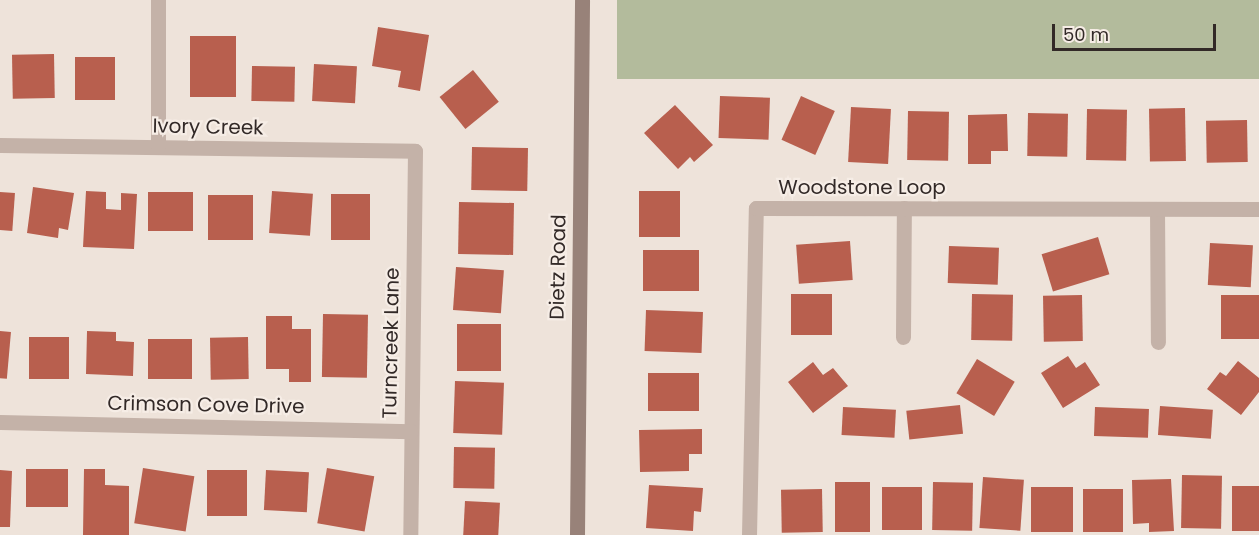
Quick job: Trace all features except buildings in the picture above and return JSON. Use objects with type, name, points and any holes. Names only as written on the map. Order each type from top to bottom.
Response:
[{"type":"street","points":[[158,0],[158,147]]},
{"type":"street","name":"Dietz Road","points":[[577,535],[582,0]]},
{"type":"street","name":"Ivory Creek","points":[[0,146],[416,151]]},
{"type":"street","name":"Turncreek Lane","points":[[410,535],[416,151]]},
{"type":"street","name":"Woodstone Loop","points":[[749,535],[756,208],[1259,209]]},
{"type":"street","points":[[903,336],[904,208]]},
{"type":"street","points":[[1157,209],[1158,342]]},
{"type":"street","name":"Crimson Cove Drive","points":[[0,422],[411,431]]},
{"type":"green space","points":[[617,0],[1259,0],[1259,79],[617,79]]}]
